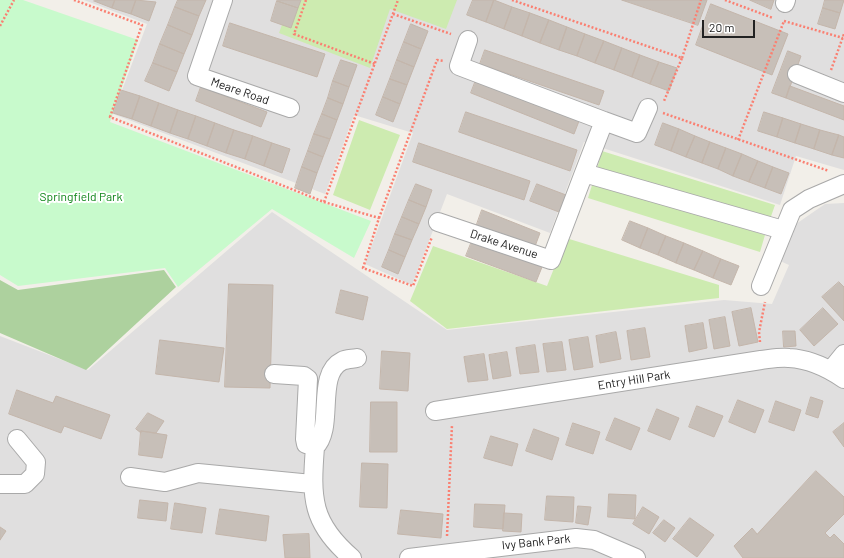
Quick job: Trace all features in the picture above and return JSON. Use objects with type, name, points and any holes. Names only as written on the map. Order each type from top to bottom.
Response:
[{"type":"street","name":"Meare Road","points":[[223,0],[198,76],[290,108]]},
{"type":"street","points":[[468,40],[459,66],[604,122],[637,133],[654,110]]},
{"type":"street","points":[[797,74],[826,84],[844,93]]},
{"type":"street","name":"Drake Avenue","points":[[438,222],[551,260],[604,122]]},
{"type":"street","points":[[584,173],[783,230]]},
{"type":"street","points":[[761,286],[792,210],[809,199],[844,184]]},
{"type":"street","name":"Entry Hill Park","points":[[435,411],[762,360],[790,358],[812,363],[837,374],[844,354]]},
{"type":"street","points":[[352,558],[344,551],[321,523],[315,506],[312,484],[314,447],[322,437],[328,382],[334,368],[342,361],[357,358]]},
{"type":"street","points":[[274,374],[304,376],[308,379],[305,439],[306,444],[314,447]]},
{"type":"street","points":[[0,484],[25,484],[36,474],[36,462],[17,439]]},
{"type":"street","points":[[130,477],[165,482],[198,473],[312,484]]},
{"type":"street","name":"Ivy Bank Park","points":[[409,558],[446,552],[576,538],[594,540],[636,558]]},
{"type":"path","points":[[0,26],[14,0]]},
{"type":"path","points":[[74,0],[142,25],[110,117],[324,202],[379,218]]},
{"type":"path","points":[[306,0],[294,34],[375,64]]},
{"type":"path","points":[[324,202],[398,0]]},
{"type":"path","points":[[512,0],[682,58]]},
{"type":"path","points":[[701,0],[682,58],[654,110],[830,172]]},
{"type":"path","points":[[393,14],[468,40]]},
{"type":"path","points":[[738,140],[784,21]]},
{"type":"path","points":[[826,84],[844,34]]},
{"type":"path","points":[[438,222],[414,286],[363,268],[379,218],[437,60],[459,66]]},
{"type":"path","points":[[760,344],[759,332],[765,301],[761,286]]},
{"type":"path","points":[[446,552],[453,409]]},
{"type":"shaded area","points":[[84,0],[844,0],[844,170],[796,156],[780,205],[584,142],[550,233],[447,194],[412,285],[365,264],[413,133],[354,115],[325,194],[113,114],[147,24]]},
{"type":"shaded area","points":[[844,203],[844,558],[0,558],[0,336],[88,370],[272,212],[447,330],[724,300],[772,304],[789,265],[778,260],[796,224],[825,204]]},
{"type":"green space","name":"Springfield Park","points":[[0,0],[23,0],[138,40],[110,122],[371,221],[354,258],[272,209],[178,287],[165,268],[18,286],[0,275]]},
{"type":"green space","points":[[291,0],[457,0],[446,29],[390,9],[370,68],[279,33]]},
{"type":"green space","points":[[359,120],[400,135],[370,210],[333,195]]},
{"type":"green space","points":[[602,151],[775,205],[769,222],[597,169]]},
{"type":"green space","points":[[593,182],[765,235],[760,252],[588,198]]},
{"type":"green space","points":[[566,238],[719,285],[719,298],[447,329],[410,301],[433,246],[547,286]]},
{"type":"green space","points":[[164,270],[176,287],[86,370],[0,333],[0,280],[18,290]]},
{"type":"building","points":[[115,0],[112,8],[94,1]]},
{"type":"building","points":[[115,0],[136,0],[131,14],[112,8]]},
{"type":"building","points":[[136,0],[156,2],[149,21],[131,14]]},
{"type":"building","points":[[178,0],[206,0],[199,16],[175,7]]},
{"type":"building","points":[[301,0],[298,8],[277,1]]},
{"type":"building","points":[[473,0],[494,0],[486,22],[467,15]]},
{"type":"building","points":[[494,0],[512,7],[504,29],[486,22]]},
{"type":"building","points":[[622,0],[707,0],[698,25]]},
{"type":"building","points":[[750,0],[774,0],[771,9]]},
{"type":"building","points":[[825,0],[844,0],[840,13],[823,8]]},
{"type":"building","points":[[277,1],[298,8],[291,28],[271,21]]},
{"type":"building","points":[[711,4],[788,34],[772,75],[696,45]]},
{"type":"building","points":[[175,7],[199,16],[192,35],[168,25]]},
{"type":"building","points":[[512,7],[530,13],[522,36],[504,29]]},
{"type":"building","points":[[823,8],[840,13],[835,29],[818,24]]},
{"type":"building","points":[[530,13],[549,20],[540,43],[522,36]]},
{"type":"building","points":[[549,20],[567,27],[559,50],[540,43]]},
{"type":"building","points":[[230,23],[325,54],[317,77],[223,46]]},
{"type":"building","points":[[411,24],[428,31],[421,49],[404,42]]},
{"type":"building","points":[[168,25],[192,35],[184,54],[160,44]]},
{"type":"building","points":[[567,27],[585,34],[577,56],[559,50]]},
{"type":"building","points":[[585,34],[604,41],[595,63],[577,56]]},
{"type":"building","points":[[604,41],[622,48],[614,70],[595,63]]},
{"type":"building","points":[[404,42],[421,49],[414,67],[397,60]]},
{"type":"building","points":[[160,44],[184,54],[177,72],[153,63]]},
{"type":"building","points":[[622,48],[640,55],[632,77],[614,70]]},
{"type":"building","points":[[485,50],[604,91],[599,105],[480,64]]},
{"type":"building","points":[[788,51],[801,56],[786,98],[772,93]]},
{"type":"building","points":[[640,55],[659,62],[650,84],[632,77]]},
{"type":"building","points":[[341,60],[357,65],[349,87],[333,81]]},
{"type":"building","points":[[397,60],[414,67],[407,85],[390,79]]},
{"type":"building","points":[[659,62],[677,68],[669,91],[650,84]]},
{"type":"building","points":[[153,63],[177,72],[169,91],[145,81]]},
{"type":"building","points":[[390,79],[407,85],[400,104],[383,97]]},
{"type":"building","points":[[476,80],[579,121],[574,134],[471,93]]},
{"type":"building","points":[[333,81],[349,87],[343,104],[328,98]]},
{"type":"building","points":[[790,86],[844,106],[844,120],[786,98]]},
{"type":"building","points":[[201,87],[267,112],[261,127],[196,101]]},
{"type":"building","points":[[121,90],[140,96],[132,119],[113,113]]},
{"type":"building","points":[[140,96],[159,103],[151,126],[132,119]]},
{"type":"building","points":[[383,97],[400,104],[393,122],[376,115]]},
{"type":"building","points":[[328,98],[343,104],[337,120],[322,114]]},
{"type":"building","points":[[159,103],[178,110],[170,133],[151,126]]},
{"type":"building","points":[[178,110],[196,116],[188,139],[170,133]]},
{"type":"building","points":[[466,112],[577,150],[570,171],[459,132]]},
{"type":"building","points":[[764,112],[783,118],[777,137],[758,131]]},
{"type":"building","points":[[322,114],[337,120],[330,139],[314,134]]},
{"type":"building","points":[[196,116],[215,123],[207,146],[188,139]]},
{"type":"building","points":[[783,118],[801,124],[795,143],[777,137]]},
{"type":"building","points":[[215,123],[234,130],[226,153],[207,146]]},
{"type":"building","points":[[663,123],[679,129],[671,151],[655,145]]},
{"type":"building","points":[[801,124],[820,130],[814,149],[795,143]]},
{"type":"building","points":[[679,129],[695,136],[686,157],[671,151]]},
{"type":"building","points":[[234,130],[253,136],[245,159],[226,153]]},
{"type":"building","points":[[820,130],[839,135],[832,155],[814,149]]},
{"type":"building","points":[[314,134],[330,139],[323,157],[308,151]]},
{"type":"building","points":[[839,135],[844,137],[844,158],[832,155]]},
{"type":"building","points":[[253,136],[272,143],[264,166],[245,159]]},
{"type":"building","points":[[695,136],[710,142],[702,163],[686,157]]},
{"type":"building","points":[[710,142],[726,148],[718,169],[702,163]]},
{"type":"building","points":[[272,143],[290,149],[282,173],[264,166]]},
{"type":"building","points":[[419,143],[530,181],[524,200],[413,162]]},
{"type":"building","points":[[726,148],[742,154],[733,176],[718,169]]},
{"type":"building","points":[[308,151],[323,157],[317,173],[302,167]]},
{"type":"building","points":[[742,154],[758,161],[749,182],[733,176]]},
{"type":"building","points":[[758,161],[773,167],[765,188],[749,182]]},
{"type":"building","points":[[302,167],[317,173],[310,194],[295,188]]},
{"type":"building","points":[[773,167],[789,173],[781,194],[765,188]]},
{"type":"building","points":[[416,184],[432,190],[426,207],[409,200]]},
{"type":"building","points":[[537,184],[566,195],[559,212],[530,201]]},
{"type":"building","points":[[409,200],[426,207],[419,224],[402,217]]},
{"type":"building","points":[[482,210],[540,233],[534,249],[476,227]]},
{"type":"building","points":[[402,217],[419,224],[412,240],[395,234]]},
{"type":"building","points":[[630,221],[648,228],[640,248],[622,240]]},
{"type":"building","points":[[648,228],[666,236],[658,255],[640,248]]},
{"type":"building","points":[[395,234],[412,240],[405,257],[389,250]]},
{"type":"building","points":[[666,236],[684,243],[676,263],[658,255]]},
{"type":"building","points":[[472,241],[542,267],[536,282],[466,256]]},
{"type":"building","points":[[684,243],[703,251],[694,270],[676,263]]},
{"type":"building","points":[[389,250],[405,257],[398,274],[382,267]]},
{"type":"building","points":[[703,251],[721,259],[713,278],[694,270]]},
{"type":"building","points":[[721,259],[739,266],[731,285],[713,278]]},
{"type":"building","points":[[839,282],[844,287],[844,321],[822,297]]},
{"type":"building","points":[[229,284],[273,285],[270,388],[225,387]]},
{"type":"building","points":[[341,290],[368,297],[363,320],[336,313]]},
{"type":"building","points":[[751,308],[758,342],[739,346],[732,312]]},
{"type":"building","points":[[823,308],[838,324],[814,346],[800,330]]},
{"type":"building","points":[[725,317],[730,346],[714,349],[709,320]]},
{"type":"building","points":[[703,323],[707,348],[689,352],[685,326]]},
{"type":"building","points":[[645,328],[650,357],[631,360],[627,331]]},
{"type":"building","points":[[783,331],[795,331],[796,346],[784,347]]},
{"type":"building","points":[[616,332],[621,359],[600,363],[596,336]]},
{"type":"building","points":[[588,337],[593,367],[574,370],[569,340]]},
{"type":"building","points":[[160,340],[224,348],[219,382],[156,374]]},
{"type":"building","points":[[562,342],[566,370],[547,372],[543,344]]},
{"type":"building","points":[[535,345],[539,372],[520,374],[516,348]]},
{"type":"building","points":[[382,351],[410,353],[408,391],[380,389]]},
{"type":"building","points":[[507,352],[511,376],[493,379],[489,355]]},
{"type":"building","points":[[484,354],[488,380],[468,382],[464,357]]},
{"type":"building","points":[[17,390],[53,403],[56,396],[110,415],[101,439],[64,426],[61,433],[9,414]]},
{"type":"building","points":[[811,397],[823,401],[818,418],[806,414]]},
{"type":"building","points":[[738,400],[764,410],[755,433],[729,422]]},
{"type":"building","points":[[776,401],[801,410],[794,431],[769,422]]},
{"type":"building","points":[[371,402],[397,402],[397,452],[370,452]]},
{"type":"building","points":[[697,406],[723,416],[714,437],[689,427]]},
{"type":"building","points":[[657,409],[679,418],[670,440],[648,431]]},
{"type":"building","points":[[148,413],[164,421],[156,433],[141,431],[141,433],[136,429]]},
{"type":"building","points":[[615,418],[640,428],[631,450],[606,440]]},
{"type":"building","points":[[573,423],[600,432],[593,454],[566,445]]},
{"type":"building","points":[[844,423],[844,447],[833,432]]},
{"type":"building","points":[[534,429],[559,438],[552,460],[526,451]]},
{"type":"building","points":[[141,431],[167,435],[162,458],[139,455]]},
{"type":"building","points":[[491,436],[518,444],[512,466],[484,458]]},
{"type":"building","points":[[362,463],[388,464],[387,508],[360,507]]},
{"type":"building","points":[[816,471],[844,497],[844,514],[825,533],[830,538],[834,534],[844,544],[844,558],[743,558],[734,546],[752,528],[757,534]]},
{"type":"building","points":[[609,494],[636,495],[635,519],[608,517]]},
{"type":"building","points":[[547,496],[574,497],[573,522],[545,520]]},
{"type":"building","points":[[140,500],[168,503],[166,521],[138,518]]},
{"type":"building","points":[[175,503],[206,508],[202,533],[171,529]]},
{"type":"building","points":[[475,504],[505,505],[503,529],[474,527]]},
{"type":"building","points":[[578,506],[591,507],[588,525],[576,523]]},
{"type":"building","points":[[643,507],[659,517],[649,534],[633,524]]},
{"type":"building","points":[[220,509],[269,516],[266,541],[216,534]]},
{"type":"building","points":[[401,510],[443,514],[441,538],[398,534]]},
{"type":"building","points":[[504,513],[522,514],[521,532],[503,531]]},
{"type":"building","points":[[690,518],[714,535],[697,557],[673,539]]},
{"type":"building","points":[[664,520],[675,528],[665,542],[653,533]]},
{"type":"building","points":[[0,527],[6,531],[0,540]]},
{"type":"building","points":[[309,534],[310,558],[285,558],[283,535]]}]
